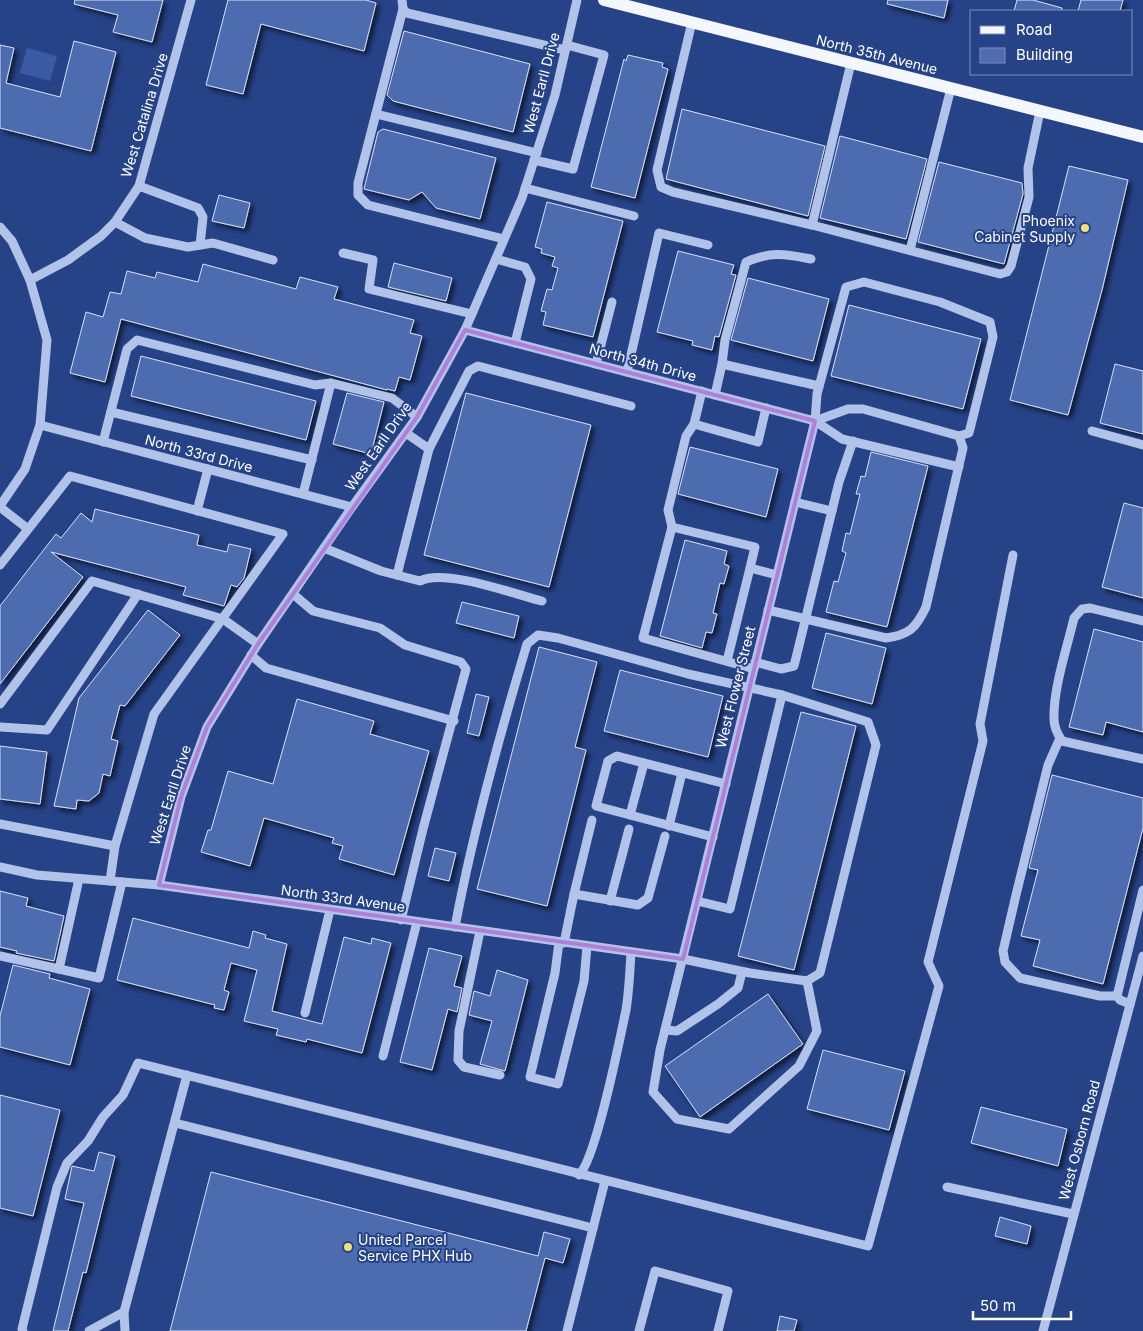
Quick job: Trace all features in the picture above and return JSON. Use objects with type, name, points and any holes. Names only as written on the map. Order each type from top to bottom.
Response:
[{"type":"main road","name":"North 35th Avenue","points":[[604,0],[1143,136]]},
{"type":"street","name":"West Catalina Drive","points":[[30,280],[68,260],[101,236],[114,222],[138,186],[191,0]]},
{"type":"street","name":"West Earll Drive","points":[[159,885],[181,797],[207,727],[258,644],[352,507],[417,417],[465,330],[525,188],[555,95],[577,0]]},
{"type":"street","points":[[376,114],[535,156],[572,169],[604,55],[407,13],[402,5]]},
{"type":"street","points":[[402,5],[358,183],[357,189],[361,199],[368,205],[504,239]]},
{"type":"street","points":[[692,22],[657,170],[661,187],[673,192],[812,225],[1000,274],[1007,272],[1011,266],[1029,197],[1028,168],[1040,111]]},
{"type":"street","points":[[812,225],[851,63]]},
{"type":"street","points":[[910,250],[951,88]]},
{"type":"street","points":[[138,186],[198,208],[203,217],[200,245]]},
{"type":"street","points":[[525,188],[634,216]]},
{"type":"street","points":[[114,222],[144,238],[188,247],[213,244],[273,260]]},
{"type":"street","points":[[0,227],[12,241],[30,280],[48,340],[40,425],[24,469],[0,506],[28,529]]},
{"type":"street","points":[[627,372],[659,233],[708,245]]},
{"type":"street","points":[[343,253],[373,260],[369,289],[472,314]]},
{"type":"street","points":[[715,395],[725,340],[746,262],[762,255],[780,253],[811,259]]},
{"type":"street","points":[[496,258],[525,267],[531,279],[515,343]]},
{"type":"street","name":"West Flower Street","points":[[807,981],[817,1031],[800,1066],[729,1129],[677,1119],[653,1092],[697,901],[815,421],[819,386],[846,287],[864,282],[940,302],[990,322],[993,337],[969,433],[959,436]]},
{"type":"street","points":[[596,364],[612,302]]},
{"type":"street","name":"North 34th Drive","points":[[465,330],[815,421],[842,439],[959,467]]},
{"type":"street","points":[[104,442],[127,349],[137,340],[315,385],[331,383],[392,398],[417,417]]},
{"type":"street","points":[[722,364],[819,386]]},
{"type":"street","points":[[397,575],[429,449],[469,372],[478,366],[631,406]]},
{"type":"street","points":[[303,494],[331,383]]},
{"type":"street","points":[[702,392],[694,424],[686,436],[668,510],[672,527],[643,638],[727,661],[781,669],[794,666],[832,511],[853,441]]},
{"type":"street","points":[[694,424],[758,442],[766,408]]},
{"type":"street","points":[[768,610],[886,638],[902,636],[914,628],[926,607],[963,448],[959,436],[862,409],[848,409],[815,421]]},
{"type":"street","points":[[111,412],[312,460]]},
{"type":"street","name":"North 33rd Drive","points":[[40,425],[352,507]]},
{"type":"street","points":[[1092,431],[1143,445]]},
{"type":"street","points":[[406,433],[429,449]]},
{"type":"street","points":[[197,511],[208,469]]},
{"type":"street","points":[[0,565],[70,476],[283,534],[154,714],[115,846],[110,881]]},
{"type":"street","points":[[795,502],[832,511]]},
{"type":"street","points":[[672,527],[755,547],[727,661]]},
{"type":"street","points":[[324,548],[381,571],[420,581],[427,577],[444,576],[542,601]]},
{"type":"street","points":[[23,1331],[57,1187],[67,1163],[88,1141],[102,1117],[123,1095],[138,1063],[868,1246],[939,986],[928,962],[983,742],[980,724],[1013,556]]},
{"type":"street","points":[[750,568],[777,575]]},
{"type":"street","points":[[0,704],[92,581],[223,619],[258,644]]},
{"type":"street","points":[[0,727],[47,730],[138,594]]},
{"type":"street","points":[[292,594],[313,611],[380,628],[405,646],[461,662],[466,669],[454,721],[423,829],[402,920]]},
{"type":"street","points":[[1143,621],[1090,608],[1082,609],[1074,618],[1057,694],[1054,720],[1062,741],[1143,759]]},
{"type":"street","points":[[455,927],[463,884],[498,739],[527,644],[538,635],[558,638],[688,674],[782,695],[868,722],[876,745],[820,972],[807,981]]},
{"type":"street","points":[[251,655],[266,668],[275,671],[454,721]]},
{"type":"street","points":[[697,901],[730,909],[782,695]]},
{"type":"street","points":[[1060,738],[1048,765],[1003,951],[1006,962],[1020,978],[1100,996],[1117,996],[1120,1000],[1130,1004]]},
{"type":"street","points":[[713,837],[596,806],[608,761],[617,756],[726,784]]},
{"type":"street","points":[[630,816],[644,763]]},
{"type":"street","points":[[669,826],[682,773]]},
{"type":"street","points":[[587,946],[584,981],[558,1084],[530,1077],[592,820]]},
{"type":"street","points":[[0,824],[115,846]]},
{"type":"street","points":[[610,901],[629,829]]},
{"type":"street","points":[[574,894],[638,905],[648,898],[664,836]]},
{"type":"street","name":"North 33rd Avenue","points":[[0,867],[37,875],[159,885],[683,959],[742,972],[807,981]]},
{"type":"street","points":[[58,969],[80,879]]},
{"type":"street","points":[[0,956],[98,978],[122,882]]},
{"type":"street","points":[[1117,996],[1143,890]]},
{"type":"street","points":[[305,1013],[330,910]]},
{"type":"street","points":[[383,1056],[417,922]]},
{"type":"street","points":[[480,931],[459,1031],[458,1060],[464,1067],[500,1075]]},
{"type":"street","points":[[580,1175],[586,1169],[595,1143],[626,1008],[631,952]]},
{"type":"street","name":"West Osborn Road","points":[[1043,1331],[1143,956]]},
{"type":"street","points":[[666,1030],[677,1031],[718,1004],[738,988],[742,972]]},
{"type":"street","points":[[125,1331],[124,1312],[188,1075]]},
{"type":"street","points":[[175,1123],[593,1228]]},
{"type":"street","points":[[567,1331],[605,1181]]},
{"type":"street","points":[[948,1187],[1074,1214]]},
{"type":"street","points":[[639,1331],[654,1271],[728,1291],[718,1331]]},
{"type":"street","points":[[89,1331],[124,1312]]},
{"type":"highlighted area","points":[[465,330],[815,421],[683,959],[159,885],[181,797],[207,727],[258,644],[417,417]]},
{"type":"shaded area","points":[[27,48],[57,56],[50,81],[20,73]]},
{"type":"building","points":[[75,0],[163,0],[152,42],[113,32],[118,15],[74,4]]},
{"type":"building","points":[[228,0],[366,0],[376,3],[364,51],[261,24],[243,94],[206,85]]},
{"type":"building","points":[[888,0],[948,0],[944,18],[887,4]]},
{"type":"building","points":[[1017,0],[1033,0],[1062,8],[1062,10],[1014,10]]},
{"type":"building","points":[[1081,0],[1123,0],[1120,10],[1078,10]]},
{"type":"building","points":[[404,31],[530,64],[513,132],[393,101],[387,95]]},
{"type":"building","points":[[74,41],[116,52],[91,151],[0,128],[0,45],[14,48],[6,83],[60,97]]},
{"type":"building","points":[[628,55],[663,63],[662,67],[668,69],[635,198],[591,187],[624,59],[626,61]]},
{"type":"building","points":[[682,109],[825,146],[808,216],[666,179]]},
{"type":"building","points":[[383,129],[496,158],[480,219],[436,208],[422,192],[409,200],[364,189],[378,132]]},
{"type":"building","points":[[840,136],[927,159],[906,239],[820,218]]},
{"type":"building","points":[[939,162],[1022,183],[1023,194],[1004,264],[918,242]]},
{"type":"building","points":[[1069,166],[1128,180],[1102,290],[1068,415],[1010,400]]},
{"type":"building","points":[[219,195],[250,203],[244,228],[212,221]]},
{"type":"building","points":[[547,202],[623,221],[593,337],[543,325],[546,312],[541,311],[547,289],[552,290],[558,268],[552,266],[555,257],[541,253],[542,249],[535,247]]},
{"type":"building","points":[[678,251],[734,265],[731,274],[736,275],[719,337],[715,336],[712,350],[692,345],[693,341],[657,332]]},
{"type":"building","points":[[394,263],[452,278],[446,301],[388,287]]},
{"type":"building","points":[[203,264],[296,289],[300,277],[338,287],[334,299],[414,320],[410,333],[422,336],[410,380],[399,377],[395,391],[387,390],[121,319],[105,382],[70,373],[86,312],[103,317],[110,292],[121,294],[127,271],[155,278],[157,272],[198,282]]},
{"type":"building","points":[[748,278],[829,299],[813,361],[731,340]]},
{"type":"building","points":[[849,305],[981,339],[963,409],[831,376]]},
{"type":"building","points":[[141,356],[316,401],[306,440],[131,396]]},
{"type":"building","points":[[1115,364],[1143,371],[1143,434],[1100,423]]},
{"type":"building","points":[[347,393],[384,402],[371,454],[333,444]]},
{"type":"building","points":[[466,393],[591,425],[549,587],[424,555]]},
{"type":"building","points":[[690,447],[778,469],[766,517],[678,494]]},
{"type":"building","points":[[871,452],[928,466],[887,627],[826,612],[834,581],[838,582],[846,553],[842,551],[846,533],[850,534],[860,494],[856,494],[861,476],[865,477]]},
{"type":"building","points":[[1124,503],[1143,508],[1143,598],[1102,587]]},
{"type":"building","points":[[95,509],[199,535],[197,545],[227,552],[229,544],[251,549],[244,578],[237,587],[231,585],[224,606],[183,595],[186,587],[51,552],[83,577],[0,684],[0,606],[56,534],[61,538],[81,513],[92,522]]},
{"type":"building","points":[[685,540],[727,551],[724,564],[729,566],[724,584],[720,583],[713,613],[717,614],[712,633],[706,632],[702,648],[660,636]]},
{"type":"building","points":[[462,602],[519,616],[514,638],[456,623]]},
{"type":"building","points":[[148,610],[180,635],[125,706],[120,705],[111,739],[118,741],[110,776],[103,774],[99,793],[89,801],[77,800],[76,809],[54,806],[79,698]]},
{"type":"building","points":[[1094,629],[1143,642],[1143,732],[1106,722],[1103,735],[1069,727]]},
{"type":"building","points":[[826,633],[886,648],[872,704],[812,688]]},
{"type":"building","points":[[539,647],[597,662],[575,747],[586,750],[547,906],[477,889]]},
{"type":"building","points":[[620,670],[723,696],[708,757],[604,731]]},
{"type":"building","points":[[476,694],[489,697],[479,736],[467,733]]},
{"type":"building","points":[[297,699],[374,721],[370,734],[429,751],[394,875],[339,859],[343,846],[332,843],[334,838],[264,818],[250,866],[201,852],[208,830],[211,830],[228,771],[273,784]]},
{"type":"building","points":[[801,712],[856,726],[794,970],[738,956]]},
{"type":"building","points":[[0,746],[47,752],[40,804],[0,799]]},
{"type":"building","points":[[1052,775],[1143,798],[1143,828],[1103,984],[1033,966],[1040,940],[1021,936],[1038,870],[1029,868]]},
{"type":"building","points":[[435,848],[456,853],[449,881],[428,876]]},
{"type":"building","points":[[0,891],[28,898],[26,906],[64,916],[54,961],[16,953],[17,951],[0,947]]},
{"type":"building","points":[[133,918],[249,948],[253,931],[266,935],[265,938],[287,944],[272,1011],[322,1024],[344,937],[371,944],[372,938],[391,943],[362,1053],[307,1039],[306,1042],[276,1035],[278,1029],[244,1021],[257,970],[231,963],[224,990],[229,992],[224,1010],[214,1008],[215,1005],[117,980]]},
{"type":"building","points":[[429,948],[462,956],[454,986],[462,988],[457,1012],[448,1009],[432,1070],[400,1062]]},
{"type":"building","points":[[13,965],[50,974],[49,978],[90,989],[70,1065],[0,1047],[0,1016]]},
{"type":"building","points":[[497,970],[528,980],[505,1071],[480,1064],[492,1021],[469,1015],[474,991],[490,996]]},
{"type":"building","points":[[768,994],[803,1044],[700,1117],[665,1066]]},
{"type":"building","points":[[823,1050],[905,1071],[889,1130],[807,1109]]},
{"type":"building","points":[[0,1095],[60,1110],[33,1216],[0,1208]]},
{"type":"building","points":[[981,1107],[1067,1129],[1058,1166],[971,1143]]},
{"type":"building","points":[[99,1152],[115,1156],[86,1273],[83,1272],[68,1331],[53,1331],[84,1203],[65,1199],[72,1166],[94,1171]]},
{"type":"building","name":"United Parcel Service PHX Hub","points":[[211,1172],[538,1256],[544,1232],[570,1239],[563,1263],[545,1258],[526,1331],[170,1331]]},
{"type":"building","points":[[1000,1217],[1031,1226],[1027,1244],[995,1236]]},
{"type":"building","points":[[780,1316],[797,1320],[794,1331],[777,1331]]},
{"type":"place","name":"Phoenix Cabinet Supply","points":[[1085,228]]},
{"type":"place","name":"United Parcel Service PHX Hub","points":[[348,1247]]}]
